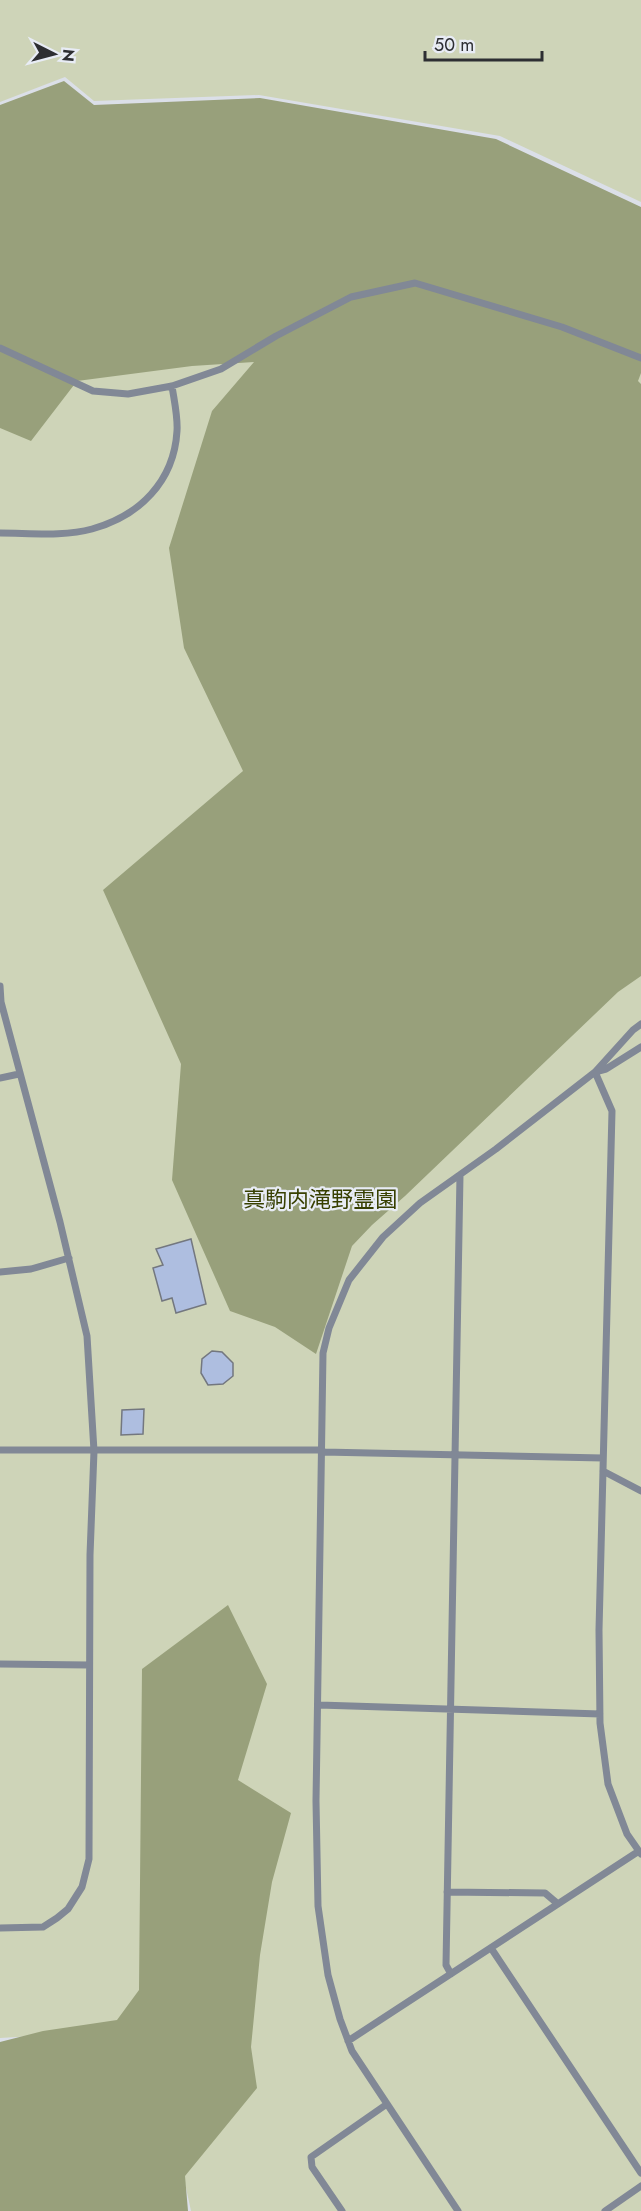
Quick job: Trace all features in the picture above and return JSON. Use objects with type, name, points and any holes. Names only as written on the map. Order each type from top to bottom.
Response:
[{"type":"lane","points":[[0,348],[93,391],[128,394],[172,386],[221,369],[276,336],[351,297],[416,283],[562,327],[641,358]]},
{"type":"lane","points":[[0,533],[91,529],[124,517],[153,495],[169,465],[177,431],[172,386]]},
{"type":"lane","points":[[0,986],[1,1002],[69,1258],[87,1336],[94,1451],[90,1555],[89,1859],[82,1887],[69,1909],[43,1927],[0,1928]]},
{"type":"lane","points":[[458,2211],[352,2051],[340,2019],[328,1975],[318,1906],[316,1801],[323,1353],[328,1328],[349,1280],[383,1237],[420,1203],[595,1072],[641,1024]]},
{"type":"lane","points":[[595,1072],[606,1069],[641,1047]]},
{"type":"lane","points":[[348,2041],[640,1853],[627,1834],[608,1784],[600,1714],[603,1458],[612,1110],[595,1072]]},
{"type":"lane","points":[[0,1078],[19,1074]]},
{"type":"lane","points":[[451,1974],[446,1965],[460,1175]]},
{"type":"lane","points":[[0,1272],[31,1269],[69,1258]]},
{"type":"lane","points":[[0,1450],[322,1451],[603,1458]]},
{"type":"lane","points":[[603,1471],[641,1491]]},
{"type":"lane","points":[[0,1664],[89,1665]]},
{"type":"lane","points":[[319,1705],[600,1714]]},
{"type":"lane","points":[[447,1892],[545,1893],[558,1904]]},
{"type":"lane","points":[[491,1948],[641,2173]]},
{"type":"lane","points":[[342,2211],[312,2167],[311,2157],[387,2104]]},
{"type":"lane","points":[[605,2211],[641,2186]]},
{"type":"green space","points":[[0,0],[641,0],[641,202],[500,136],[259,95],[94,101],[65,77],[0,102]]},
{"type":"green space","points":[[64,81],[94,105],[260,98],[496,139],[641,207],[641,373],[638,381],[641,384],[641,976],[618,992],[352,1246],[316,1354],[275,1327],[230,1311],[172,1180],[181,1064],[103,890],[243,771],[184,648],[169,548],[212,411],[254,362],[192,366],[77,381],[31,441],[0,428],[0,105]]},
{"type":"green space","name":"真駒内滝野霊園","points":[[641,321],[641,2211],[191,2211],[152,2029],[0,2038],[0,337]]},
{"type":"green space","points":[[228,1605],[267,1684],[238,1780],[291,1813],[272,1882],[260,1955],[251,2047],[257,2088],[185,2176],[188,2211],[0,2211],[0,2042],[43,2031],[117,2020],[139,1990],[142,1669]]},
{"type":"building","points":[[191,1239],[206,1304],[176,1313],[172,1298],[162,1301],[153,1268],[163,1265],[156,1249]]},
{"type":"building","points":[[212,1351],[222,1352],[233,1363],[233,1376],[223,1384],[208,1385],[201,1373],[202,1359]]},
{"type":"building","points":[[144,1409],[143,1434],[121,1435],[122,1410]]}]
